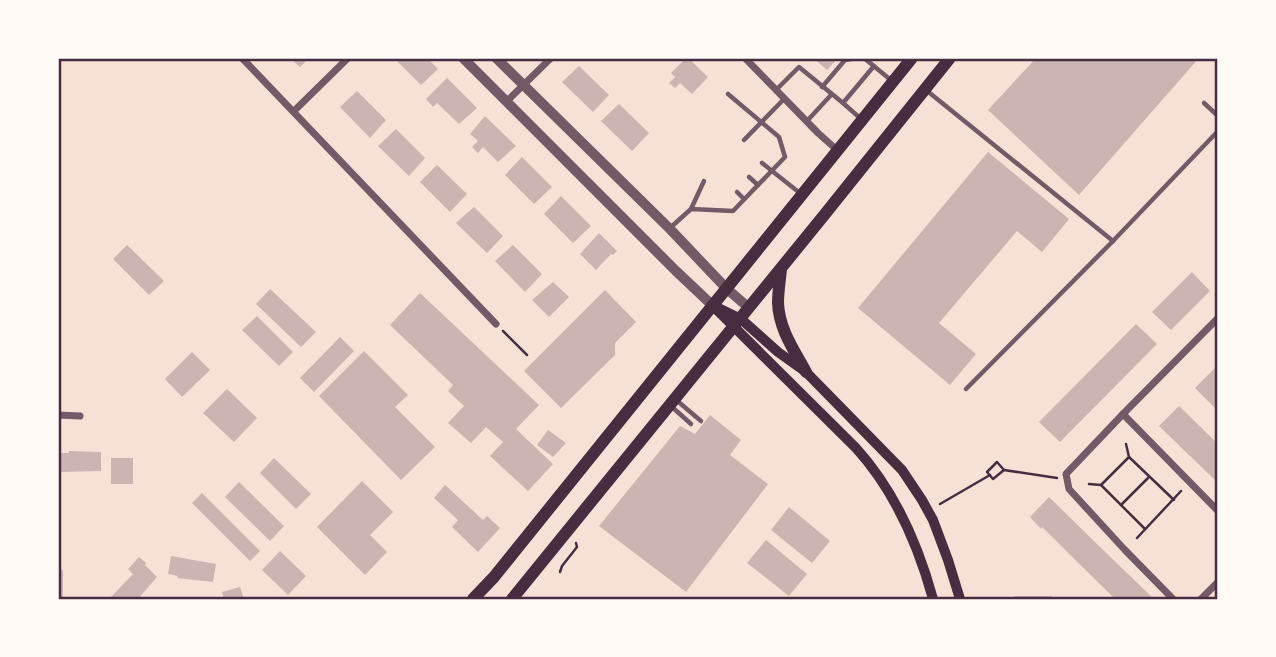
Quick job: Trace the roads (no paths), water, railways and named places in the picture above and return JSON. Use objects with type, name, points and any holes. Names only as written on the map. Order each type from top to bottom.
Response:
[{"type":"main road","points":[[473,599],[502,567],[912,58]]},
{"type":"main road","points":[[512,599],[950,58]]},
{"type":"main road","points":[[781,269],[778,296],[780,316],[788,340],[806,372]]},
{"type":"main road","points":[[712,305],[741,318],[778,352],[806,372],[910,481],[938,532],[960,599]]},
{"type":"main road","points":[[741,318],[881,479],[910,533],[933,599]]},
{"type":"street","points":[[242,58],[496,324]]},
{"type":"street","points":[[294,111],[348,58]]},
{"type":"street","points":[[463,58],[712,305]]},
{"type":"street","points":[[496,58],[670,229],[726,288],[741,318]]},
{"type":"street","points":[[507,101],[551,58]]},
{"type":"street","points":[[745,58],[837,150]]},
{"type":"street","points":[[1173,599],[1069,489],[1066,474],[1218,318]]},
{"type":"street","points":[[1123,414],[1218,512]]},
{"type":"street","points":[[58,415],[80,416]]},
{"type":"street","points":[[1201,599],[1218,582]]},
{"type":"lane","points":[[822,87],[845,61],[856,58]]},
{"type":"lane","points":[[864,58],[893,82]]},
{"type":"lane","points":[[843,103],[874,66]]},
{"type":"lane","points":[[776,90],[799,67],[862,120]]},
{"type":"lane","points":[[925,89],[1113,241]]},
{"type":"lane","points":[[691,209],[733,211],[785,157],[779,137],[728,94]]},
{"type":"lane","points":[[807,121],[831,95]]},
{"type":"lane","points":[[744,140],[785,99]]},
{"type":"lane","points":[[1203,103],[1218,116]]},
{"type":"lane","points":[[966,389],[1218,131]]},
{"type":"lane","points":[[762,163],[802,194]]},
{"type":"lane","points":[[749,177],[758,185]]},
{"type":"lane","points":[[670,229],[691,209],[704,181]]},
{"type":"lane","points":[[737,192],[744,199]]},
{"type":"lane","points":[[673,402],[701,421]]},
{"type":"lane","points":[[673,402],[691,424]]}]
